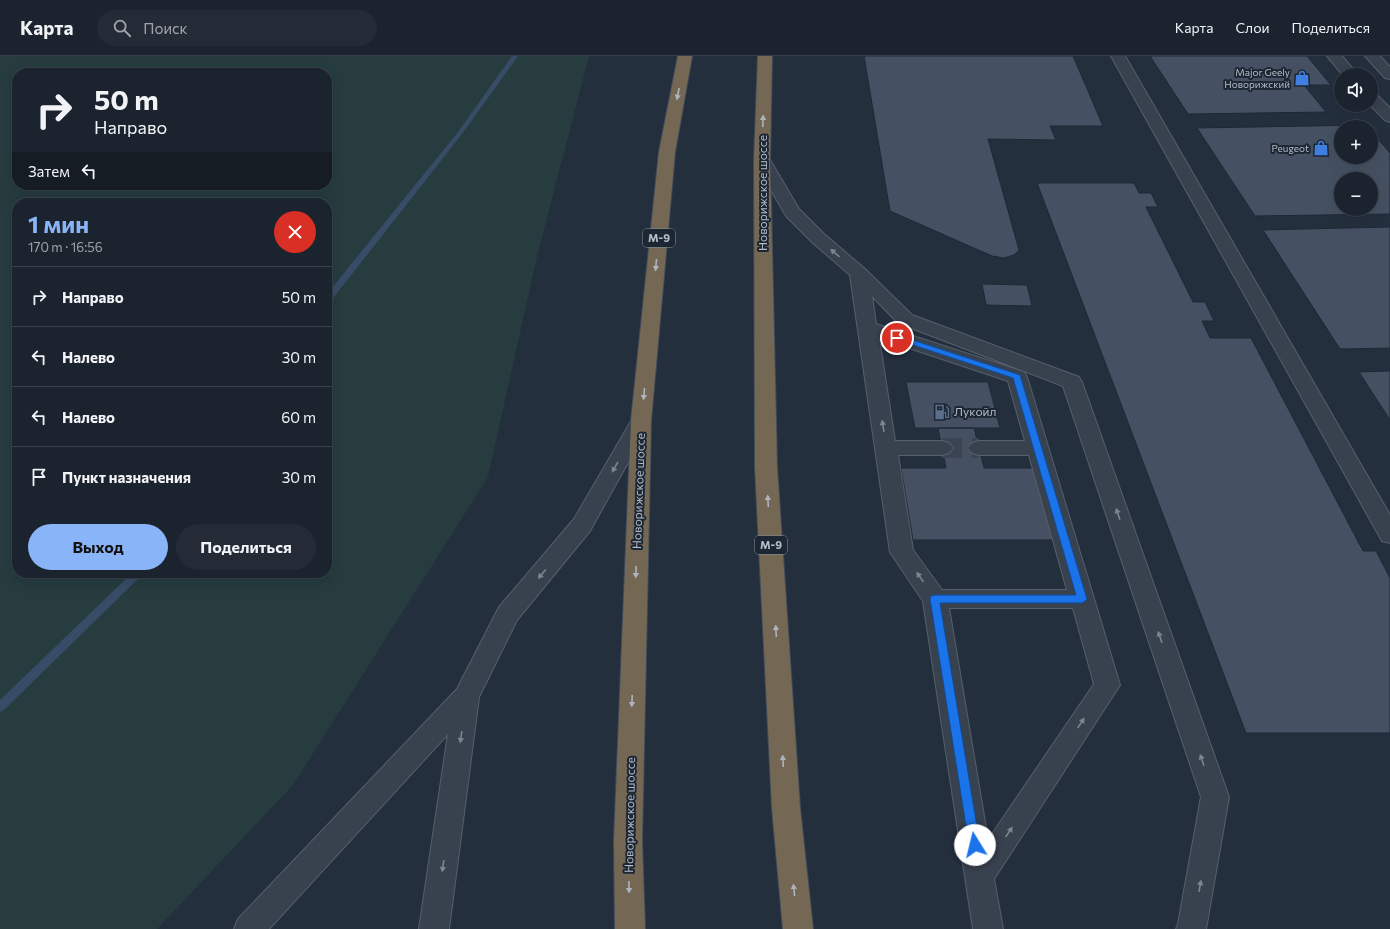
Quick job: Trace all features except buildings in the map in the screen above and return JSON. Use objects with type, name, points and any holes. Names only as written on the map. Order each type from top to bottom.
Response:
[{"type":"highway","name":"Новорижское шоссе","points":[[630,929],[628,841],[641,421],[667,152],[685,56]]},
{"type":"highway","name":"Новорижское шоссе","points":[[765,56],[762,160],[766,467],[786,808],[798,929]]},
{"type":"lane","points":[[1118,56],[1390,536]]},
{"type":"lane","points":[[1334,56],[1345,68]]},
{"type":"lane","points":[[1372,56],[1390,75]]},
{"type":"lane","points":[[1378,104],[1390,117]]},
{"type":"lane","points":[[762,160],[792,212],[818,238],[859,273],[905,319],[1072,382],[1215,797],[1193,925],[1191,929]]},
{"type":"lane","points":[[859,273],[902,552],[935,599],[988,929]]},
{"type":"lane","points":[[868,328],[1017,377],[1107,685],[980,876]]},
{"type":"lane","points":[[249,929],[466,697],[508,614],[582,525],[641,421]]},
{"type":"lane","points":[[886,448],[942,448]]},
{"type":"lane","points":[[979,448],[1038,448]]},
{"type":"lane","points":[[935,599],[1082,599]]},
{"type":"lane","points":[[434,929],[466,697]]},
{"type":"green space","points":[[0,56],[589,56],[536,261],[488,477],[293,785],[157,929],[0,929]]},
{"type":"waterway","points":[[332,294],[460,133],[515,56]]},
{"type":"waterway","points":[[0,707],[134,578]]},
{"type":"tunnel","points":[[942,448],[979,448]]},
{"type":"place","name":"Major Geely Новорижский","points":[[1302,78]]},
{"type":"place","name":"Peugeot","points":[[1321,148]]},
{"type":"place","name":"Лукойл","points":[[942,412]]},
{"type":"route","points":[[897,338],[1017,377],[1082,599],[935,599],[975,845]]}]
